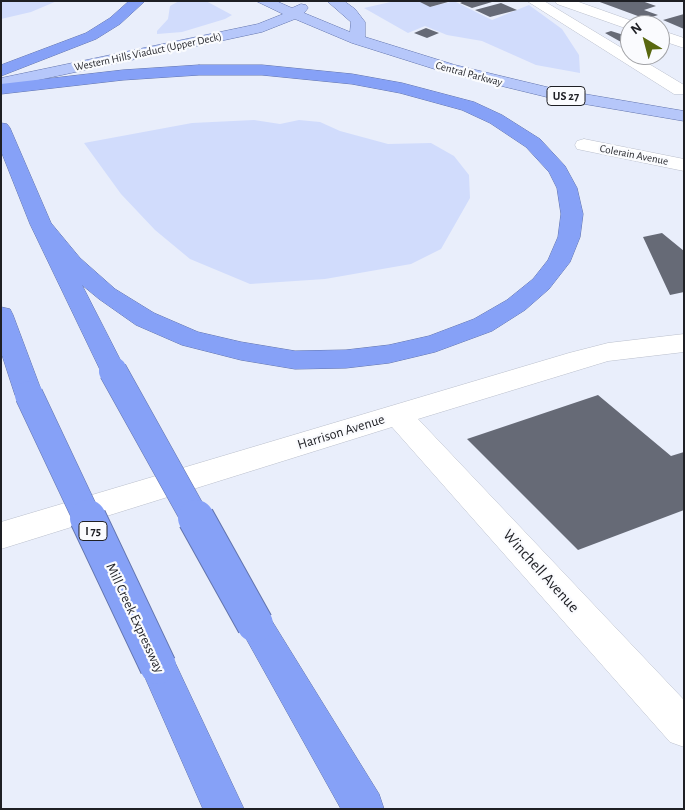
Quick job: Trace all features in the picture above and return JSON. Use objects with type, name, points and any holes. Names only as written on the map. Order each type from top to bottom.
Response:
[{"type":"highway","points":[[1,71],[66,48],[91,36],[115,21],[138,1]]},
{"type":"highway","points":[[1,89],[86,72],[199,70],[262,70],[352,79],[393,86],[468,106],[515,130],[533,143],[558,170],[567,188],[572,214],[569,237],[559,262],[541,284],[516,305],[483,325],[435,343],[389,354],[346,359],[295,360],[241,351],[191,339],[145,319],[107,294],[79,269],[41,224]]},
{"type":"highway","points":[[1,128],[41,224],[114,371],[255,624],[364,809]]},
{"type":"highway","name":"Mill Creek Expressway","points":[[1,315],[29,395],[224,809]]},
{"type":"highway","points":[[1,360],[29,395]]},
{"type":"main road","name":"Central Parkway","points":[[263,1],[357,40],[425,62],[509,84],[684,116]]},
{"type":"main road","points":[[293,15],[307,1]]},
{"type":"main road","points":[[334,1],[350,12],[358,22],[357,40]]},
{"type":"main road","name":"Western Hills Viaduct (Upper Deck)","points":[[1,83],[86,72],[262,28],[293,15]]},
{"type":"street","points":[[534,1],[680,90]]},
{"type":"street","points":[[562,1],[620,21]]},
{"type":"street","points":[[670,38],[684,43]]},
{"type":"street","name":"Colerain Avenue","points":[[584,145],[684,165]]},
{"type":"street","name":"Harrison Avenue","points":[[1,536],[608,352],[684,343]]},
{"type":"street","name":"Winchell Avenue","points":[[398,415],[684,728]]},
{"type":"shaded area","points":[[1,1],[57,1],[31,12],[1,19]]},
{"type":"shaded area","points":[[179,1],[206,1],[232,15],[225,19],[182,32],[157,34],[157,31],[168,19],[170,6]]},
{"type":"shaded area","points":[[395,1],[421,1],[430,7],[454,1],[492,20],[529,5],[562,29],[579,55],[580,73],[536,65],[482,41],[447,35],[425,26],[408,33],[364,8]]},
{"type":"shaded area","points":[[254,120],[280,124],[299,120],[320,122],[340,131],[388,144],[431,143],[454,156],[469,175],[470,198],[441,249],[411,264],[325,279],[250,284],[190,259],[155,230],[121,194],[84,143],[192,123]]},
{"type":"building","points":[[418,1],[448,1],[448,2],[430,7]]},
{"type":"building","points":[[464,1],[492,2],[472,8],[460,3]]},
{"type":"building","points":[[597,1],[642,1],[656,6],[644,10],[658,15],[635,15]]},
{"type":"building","points":[[501,3],[517,10],[490,17],[475,10]]},
{"type":"building","points":[[684,14],[684,29],[670,23],[670,18]]},
{"type":"building","points":[[426,28],[439,33],[427,38],[414,33]]},
{"type":"building","points":[[611,31],[620,34],[620,41],[605,33]]},
{"type":"building","points":[[662,233],[684,251],[684,292],[670,295],[643,237]]},
{"type":"building","points":[[598,395],[671,456],[684,452],[684,510],[578,550],[467,439]]}]
